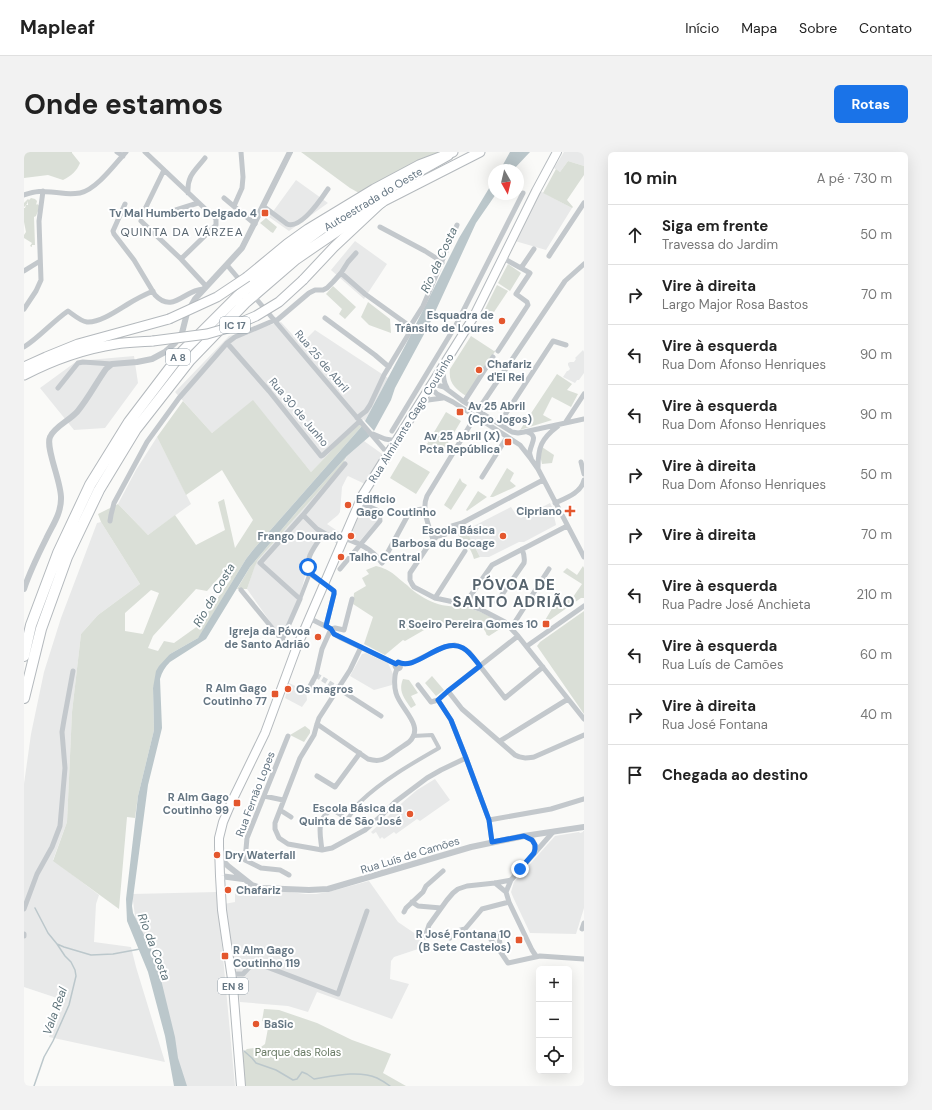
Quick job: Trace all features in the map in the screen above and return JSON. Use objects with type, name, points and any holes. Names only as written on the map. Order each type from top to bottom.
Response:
[{"type":"highway","name":"IC 17","points":[[24,375],[45,364],[75,353],[116,344],[207,334],[228,328],[256,316],[279,302],[304,280],[334,247],[382,202],[480,152]]},
{"type":"highway","name":"Autoestrada do Oeste","points":[[24,656],[31,625],[58,553],[90,485],[129,422],[183,351],[239,295],[288,253],[339,216],[451,153]]},
{"type":"highway","points":[[24,367],[78,344],[169,319],[217,296],[308,229],[374,189],[420,165],[451,153]]},
{"type":"highway","name":"Autoestrada do Oeste","points":[[24,698],[41,629],[67,557],[99,490],[136,430],[190,360],[245,303],[296,259],[382,202]]},
{"type":"main road","name":"Rua Almirante Gago Coutinho","points":[[241,1086],[232,974],[222,910],[220,886],[219,846],[221,829],[226,813],[265,733],[296,649],[359,502],[473,318],[557,152]]},
{"type":"street","points":[[24,195],[43,191],[80,193],[86,191],[104,177],[124,154],[117,152]]},
{"type":"street","points":[[145,152],[216,219],[216,225],[181,259]]},
{"type":"street","points":[[234,206],[242,188],[243,177],[241,152]]},
{"type":"street","points":[[58,388],[78,363],[112,364],[152,359],[165,352],[175,343],[182,333],[187,313],[195,299],[242,248],[290,152]]},
{"type":"street","points":[[188,193],[187,184],[189,178],[205,158]]},
{"type":"street","points":[[164,170],[145,209],[153,216],[198,203]]},
{"type":"street","points":[[264,206],[287,224],[294,225],[309,214],[328,189]]},
{"type":"street","points":[[24,309],[36,291],[41,280],[39,221],[43,191]]},
{"type":"street","points":[[224,198],[255,224]]},
{"type":"street","points":[[392,431],[456,325],[519,200]]},
{"type":"street","points":[[549,256],[584,203]]},
{"type":"street","points":[[125,204],[113,231],[114,234],[134,260],[159,299],[167,303],[172,302],[205,288]]},
{"type":"street","points":[[141,221],[181,259],[205,288]]},
{"type":"street","points":[[359,420],[360,416],[370,405],[423,306],[457,225]]},
{"type":"street","points":[[380,227],[431,255],[442,263]]},
{"type":"street","points":[[498,242],[508,247]]},
{"type":"street","points":[[521,268],[534,249]]},
{"type":"street","points":[[110,521],[114,503],[147,442],[179,398],[227,343],[235,337],[275,320],[309,293],[315,290],[323,290],[327,288],[356,253]]},
{"type":"street","points":[[498,351],[528,305],[527,302],[516,294],[530,273],[503,258]]},
{"type":"street","points":[[24,271],[40,261]]},
{"type":"street","points":[[478,410],[565,281],[584,264]]},
{"type":"street","points":[[227,265],[243,278]]},
{"type":"street","points":[[340,273],[411,327]]},
{"type":"street","points":[[24,347],[68,311],[82,320],[89,322],[115,312],[153,291]]},
{"type":"street","name":"Rua 25 de Abril","points":[[258,301],[388,454]]},
{"type":"street","points":[[325,318],[389,367]]},
{"type":"street","points":[[499,424],[553,341],[566,345]]},
{"type":"street","name":"Rua 30 de Junho","points":[[227,343],[269,391],[321,456],[359,420]]},
{"type":"street","points":[[442,349],[451,354]]},
{"type":"street","points":[[464,402],[493,357]]},
{"type":"street","points":[[24,589],[30,572],[59,513],[62,499],[60,483],[49,444],[50,437],[54,431],[70,419],[77,411],[106,369],[112,364]]},
{"type":"street","points":[[443,367],[444,382],[449,392]]},
{"type":"street","points":[[532,445],[528,448],[518,444],[435,392],[432,385],[441,386],[512,432],[525,432],[584,419]]},
{"type":"street","points":[[446,398],[449,392]]},
{"type":"street","points":[[565,423],[584,394]]},
{"type":"street","points":[[420,403],[428,400],[446,398]]},
{"type":"street","points":[[433,540],[424,509],[425,501],[475,417]]},
{"type":"street","points":[[538,470],[538,456],[541,443],[549,432],[559,425]]},
{"type":"street","points":[[531,458],[530,452],[535,432],[539,429]]},
{"type":"street","points":[[525,432],[530,433],[534,438]]},
{"type":"street","points":[[518,444],[519,436],[525,432]]},
{"type":"street","points":[[372,434],[385,439],[397,440]]},
{"type":"street","points":[[482,477],[507,437]]},
{"type":"street","points":[[518,444],[531,458],[584,557]]},
{"type":"street","points":[[581,462],[584,474]]},
{"type":"street","points":[[300,599],[260,563],[303,515],[345,464]]},
{"type":"street","points":[[543,480],[462,523],[444,530],[426,549],[410,573],[410,580],[414,587],[435,598],[468,605],[505,622],[527,646],[584,719]]},
{"type":"street","points":[[555,503],[578,491],[583,485],[584,480]]},
{"type":"street","points":[[340,569],[380,521],[379,511],[359,502]]},
{"type":"street","points":[[303,515],[317,529],[343,540],[360,544],[375,554],[382,562],[408,515],[411,512],[424,509]]},
{"type":"street","points":[[468,605],[471,595],[492,565],[567,526]]},
{"type":"street","points":[[308,690],[316,675],[328,628],[334,594],[334,591],[310,573],[307,564],[309,557],[324,533]]},
{"type":"street","points":[[497,602],[524,563],[525,559],[522,549]]},
{"type":"street","points":[[435,598],[465,551]]},
{"type":"street","points":[[511,628],[549,569]]},
{"type":"street","points":[[282,640],[310,573]]},
{"type":"street","points":[[241,590],[282,640],[296,649]]},
{"type":"street","points":[[328,628],[344,630],[352,599]]},
{"type":"street","points":[[527,646],[584,606]]},
{"type":"street","points":[[310,618],[328,628],[334,634],[398,666],[411,663],[444,647],[455,645],[461,647],[469,652],[505,698],[543,667]]},
{"type":"street","points":[[418,685],[431,702],[438,700],[518,636]]},
{"type":"street","points":[[361,647],[350,670],[319,718],[314,735],[300,758],[275,823],[275,829],[279,838],[288,844],[322,850],[332,848],[364,830],[395,802],[427,778],[466,758]]},
{"type":"street","points":[[317,724],[368,759],[376,761],[383,760],[410,742],[415,730],[414,722],[396,694],[396,672],[398,666]]},
{"type":"street","points":[[24,909],[37,874],[46,858],[60,826],[65,768],[62,732],[73,672]]},
{"type":"street","points":[[338,689],[381,716]]},
{"type":"street","points":[[448,691],[462,708],[515,755],[521,758],[534,756],[584,735]]},
{"type":"street","points":[[500,741],[568,699]]},
{"type":"street","points":[[438,700],[451,720],[466,758],[489,820],[492,842]]},
{"type":"street","points":[[322,850],[319,827],[326,813],[331,809],[347,819],[359,803],[378,787],[414,762],[439,748],[432,735],[413,736]]},
{"type":"street","name":"Rua Fernão Lopes","points":[[288,736],[247,838],[245,860],[261,868],[280,870],[289,875]]},
{"type":"street","points":[[317,776],[335,787],[360,753]]},
{"type":"street","points":[[264,796],[283,800]]},
{"type":"street","points":[[489,820],[551,809],[584,799]]},
{"type":"street","points":[[280,810],[291,817]]},
{"type":"street","name":"Rua Luís de Camões","points":[[219,846],[224,862],[252,885],[261,888],[309,890],[328,889],[492,842],[584,827]]},
{"type":"street","points":[[506,892],[511,880],[553,832]]},
{"type":"street","points":[[524,836],[534,842],[534,853]]},
{"type":"street","points":[[220,876],[228,872],[235,871]]},
{"type":"street","points":[[404,912],[412,902],[424,892],[426,886],[443,871]]},
{"type":"street","name":"Rua Luís de Camões","points":[[220,876],[243,879]]},
{"type":"street","points":[[220,886],[230,878]]},
{"type":"street","points":[[426,937],[429,925],[453,893],[458,889],[467,886],[495,884],[511,880]]},
{"type":"street","points":[[495,884],[506,892],[509,902],[536,956]]},
{"type":"street","points":[[412,902],[418,906],[441,908]]},
{"type":"street","points":[[450,938],[458,931],[465,929],[482,909],[509,902]]},
{"type":"street","points":[[232,974],[243,974],[254,962],[338,994],[367,911]]},
{"type":"street","points":[[582,929],[584,923]]},
{"type":"street","points":[[500,951],[508,963],[536,956],[584,959]]},
{"type":"shaded area","points":[[510,152],[530,152],[519,164],[503,164]]},
{"type":"shaded area","points":[[564,152],[584,152],[584,166],[568,161],[560,172],[554,168]]},
{"type":"shaded area","points":[[296,180],[328,203],[289,231],[269,217]]},
{"type":"shaded area","points":[[488,190],[488,200],[492,200],[476,223],[430,323],[374,431],[365,421],[405,346],[459,238]]},
{"type":"shaded area","points":[[540,191],[572,208],[546,250],[515,241]]},
{"type":"shaded area","points":[[355,241],[387,264],[364,299],[331,270]]},
{"type":"shaded area","points":[[281,322],[301,344],[315,330],[388,378],[365,421],[363,419],[360,424],[311,472],[253,401],[212,433],[175,392],[229,336]]},
{"type":"shaded area","points":[[583,350],[584,373],[575,383],[563,377],[570,369],[568,363],[574,362],[576,359],[575,358]]},
{"type":"shaded area","points":[[134,356],[138,383],[105,428],[74,430],[40,388],[77,361]]},
{"type":"shaded area","points":[[362,426],[370,436],[347,456],[299,509],[250,567],[206,639],[170,662],[160,679],[162,728],[148,785],[132,906],[133,913],[156,959],[175,1037],[178,1058],[187,1086],[174,1086],[165,1036],[148,972],[127,921],[126,899],[138,796],[154,730],[153,688],[156,671],[170,654],[198,638],[246,559]]},
{"type":"shaded area","points":[[157,437],[191,504],[148,535],[118,504],[136,470]]},
{"type":"shaded area","points":[[364,441],[385,456],[365,484],[348,476],[347,477],[342,487],[340,512],[327,524],[342,534],[341,539],[322,531],[320,538],[300,566],[306,572],[300,596],[281,637],[247,589],[255,565],[345,461],[347,456]]},
{"type":"shaded area","name":"Escola Básica Barbosa du Bocage","points":[[550,503],[556,525],[524,542],[519,542],[489,557],[480,557],[466,530],[511,507],[517,516],[521,518]]},
{"type":"shaded area","points":[[364,505],[378,512],[379,519],[358,543],[348,539]]},
{"type":"shaded area","points":[[101,522],[140,584],[98,615],[81,634],[72,712],[67,822],[53,860],[99,895],[96,904],[94,942],[131,947],[165,1062],[49,1037],[63,1000],[24,987],[24,784],[31,734],[44,672],[61,618],[97,523]]},
{"type":"shaded area","points":[[366,653],[388,663],[393,674],[392,685],[374,690],[350,676],[362,654]]},
{"type":"shaded area","points":[[289,683],[306,691],[307,700],[302,707],[285,698]]},
{"type":"shaded area","name":"Escola Básica da Quinta de São José","points":[[435,779],[450,800],[420,821],[417,819],[396,834],[394,832],[384,839],[382,837],[380,839],[376,832],[373,834],[371,832],[417,790]]},
{"type":"shaded area","points":[[583,831],[584,908],[576,934],[530,933],[511,892],[514,882],[555,836],[580,833]]},
{"type":"shaded area","points":[[369,881],[398,922],[420,937],[421,948],[394,957],[391,961],[390,979],[409,984],[392,1019],[317,992],[308,1012],[288,1006],[240,1002],[224,904],[235,902],[235,893],[281,891],[316,894]]},
{"type":"shaded area","points":[[217,892],[235,1086],[184,1086],[137,930],[132,894]]},
{"type":"green space","points":[[24,152],[72,152],[80,163],[69,177],[63,180],[48,175],[24,178]]},
{"type":"green space","points":[[301,152],[439,152],[359,193]]},
{"type":"green space","points":[[568,161],[584,166],[584,175],[567,200],[573,207],[572,208],[543,193],[556,169],[560,172]]},
{"type":"green space","points":[[31,198],[37,201],[36,205],[37,204],[40,206],[36,216],[34,217],[35,245],[32,245],[32,247],[30,246],[32,243],[24,238],[26,232],[24,208],[26,205],[24,207],[24,203]]},
{"type":"green space","points":[[266,218],[277,227],[273,233],[260,223]]},
{"type":"green space","points":[[508,264],[521,273],[510,291],[498,283]]},
{"type":"green space","points":[[497,285],[508,291],[488,321],[481,317]]},
{"type":"green space","points":[[333,286],[356,307],[345,319],[339,314],[342,309],[326,294]]},
{"type":"green space","points":[[368,302],[390,319],[391,333],[369,325],[361,317]]},
{"type":"green space","points":[[471,336],[494,351],[496,350],[466,396],[456,388],[452,382],[450,378],[450,369]]},
{"type":"green space","points":[[557,374],[572,384],[567,390],[578,394],[571,407],[552,397],[543,415],[552,420],[520,430]]},
{"type":"green space","points":[[253,400],[311,472],[360,424],[362,426],[246,559],[198,638],[170,654],[153,688],[154,730],[138,796],[135,818],[127,817],[119,909],[53,861],[67,822],[72,712],[81,634],[98,615],[140,584],[101,522],[98,514],[118,504],[148,535],[175,515],[196,545],[225,530],[218,502],[224,499],[235,548],[253,520],[222,470],[186,495],[157,437],[183,401],[212,433]],"holes":[[[223,573],[231,579],[202,623],[174,643],[164,641],[158,651],[148,648],[153,636],[196,589],[207,591]],[[151,590],[159,593],[143,634],[125,631],[125,613]]]},
{"type":"green space","points":[[446,412],[461,421],[442,453],[427,444]]},
{"type":"green space","points":[[542,447],[554,455],[552,463],[542,464],[540,455]]},
{"type":"green space","points":[[347,456],[342,465],[258,560],[247,589],[237,589],[250,567],[299,509]]},
{"type":"green space","points":[[403,456],[430,472],[416,494],[390,478]]},
{"type":"green space","points":[[507,468],[514,473],[510,481],[516,486],[490,497]]},
{"type":"green space","points":[[460,478],[462,482],[467,485],[451,510],[444,505]]},
{"type":"green space","points":[[478,491],[487,497],[467,511],[466,510]]},
{"type":"green space","points":[[466,529],[480,557],[474,559],[469,548],[457,534]]},
{"type":"green space","points":[[376,566],[389,571],[413,591],[428,600],[443,605],[476,610],[491,617],[503,627],[489,636],[482,628],[473,623],[469,626],[438,622],[405,641],[403,640],[385,655],[364,644],[373,617],[353,604],[354,593],[366,586],[362,578],[369,574],[366,570]]},
{"type":"green space","points":[[583,566],[584,598],[581,598],[544,624],[557,600],[563,603],[568,594],[573,597],[582,584],[563,572],[567,568],[577,575]]},
{"type":"green space","points":[[584,611],[584,714],[537,646],[540,642]]},
{"type":"green space","points":[[432,676],[444,690],[436,696],[425,683]]},
{"type":"green space","points":[[403,679],[409,680],[418,693],[411,696],[416,705],[411,708],[401,691]]},
{"type":"green space","points":[[305,726],[310,730],[310,733],[304,742],[290,735]]},
{"type":"green space","name":"Parque das Rolas","points":[[264,1009],[279,1010],[317,1023],[352,1040],[391,1054],[383,1073],[406,1086],[243,1086],[241,1054],[247,1049],[261,1047],[265,1044],[269,1023],[262,1021]]},
{"type":"waterway","points":[[35,908],[48,933],[57,944],[64,947],[91,955],[113,954],[140,949]]},
{"type":"waterway","name":"Vala Real","points":[[34,1086],[44,1057],[69,1005],[76,976],[71,962],[57,944]]},
{"type":"waterway","points":[[244,1051],[256,1063],[276,1070],[293,1080],[297,1079],[302,1072],[314,1079],[346,1074],[362,1074],[377,1078],[390,1086]]},
{"type":"tunnel","points":[[316,675],[339,689]]},
{"type":"place","name":"Tv Mal Humberto Delgado 4","points":[[265,213]]},
{"type":"place","name":"Esquadra de Trânsito de Loures","points":[[502,321]]},
{"type":"place","name":"Chafariz d'El Rei","points":[[479,370]]},
{"type":"place","name":"Av 25 Abril (Cpo Jogos)","points":[[460,412]]},
{"type":"place","name":"Av 25 Abril (X) Pcta República","points":[[508,442]]},
{"type":"place","name":"Edificio Gago Coutinho","points":[[348,505]]},
{"type":"place","name":"Cipriano","points":[[570,511]]},
{"type":"place","name":"Frango Dourado","points":[[351,536]]},
{"type":"place","name":"Escola Básica Barbosa du Bocage","points":[[503,536]]},
{"type":"place","name":"Talho Central","points":[[341,557]]},
{"type":"place","name":"R Soeiro Pereira Gomes 10","points":[[546,624]]},
{"type":"place","name":"Igreja da Póvoa de Santo Adrião","points":[[318,637]]},
{"type":"place","name":"Os magros","points":[[288,689]]},
{"type":"place","name":"R Alm Gago Coutinho 77","points":[[275,694]]},
{"type":"place","name":"R Alm Gago Coutinho 99","points":[[237,803]]},
{"type":"place","name":"Escola Básica da Quinta de São José","points":[[410,814]]},
{"type":"place","name":"Dry Waterfall","points":[[217,855]]},
{"type":"place","name":"Chafariz","points":[[228,890]]},
{"type":"place","name":"R José Fontana 10 (B Sete Castelos)","points":[[519,940]]},
{"type":"place","name":"R Alm Gago Coutinho 119","points":[[225,956]]},
{"type":"place","name":"BaSic","points":[[256,1024]]},
{"type":"district","name":"QUINTA DA VÁRZEA","points":[[182,232]]},
{"type":"district","name":"PÓVOA DE SANTO ADRIÃO","points":[[514,594]]},
{"type":"route","points":[[308,567],[310,573],[334,591],[326,626],[331,629],[334,634],[396,664],[398,662],[401,664],[411,663],[444,647],[455,645],[469,652],[480,666],[438,700],[451,720],[466,758],[489,820],[492,842],[524,836],[527,836],[534,842],[534,853],[520,869]]},
{"type":"water label","name":"Rio da Costa","points":[[439,260]]},
{"type":"water label","name":"Rio da Costa","points":[[214,595]]},
{"type":"water label","name":"Rio da Costa","points":[[154,947]]}]
